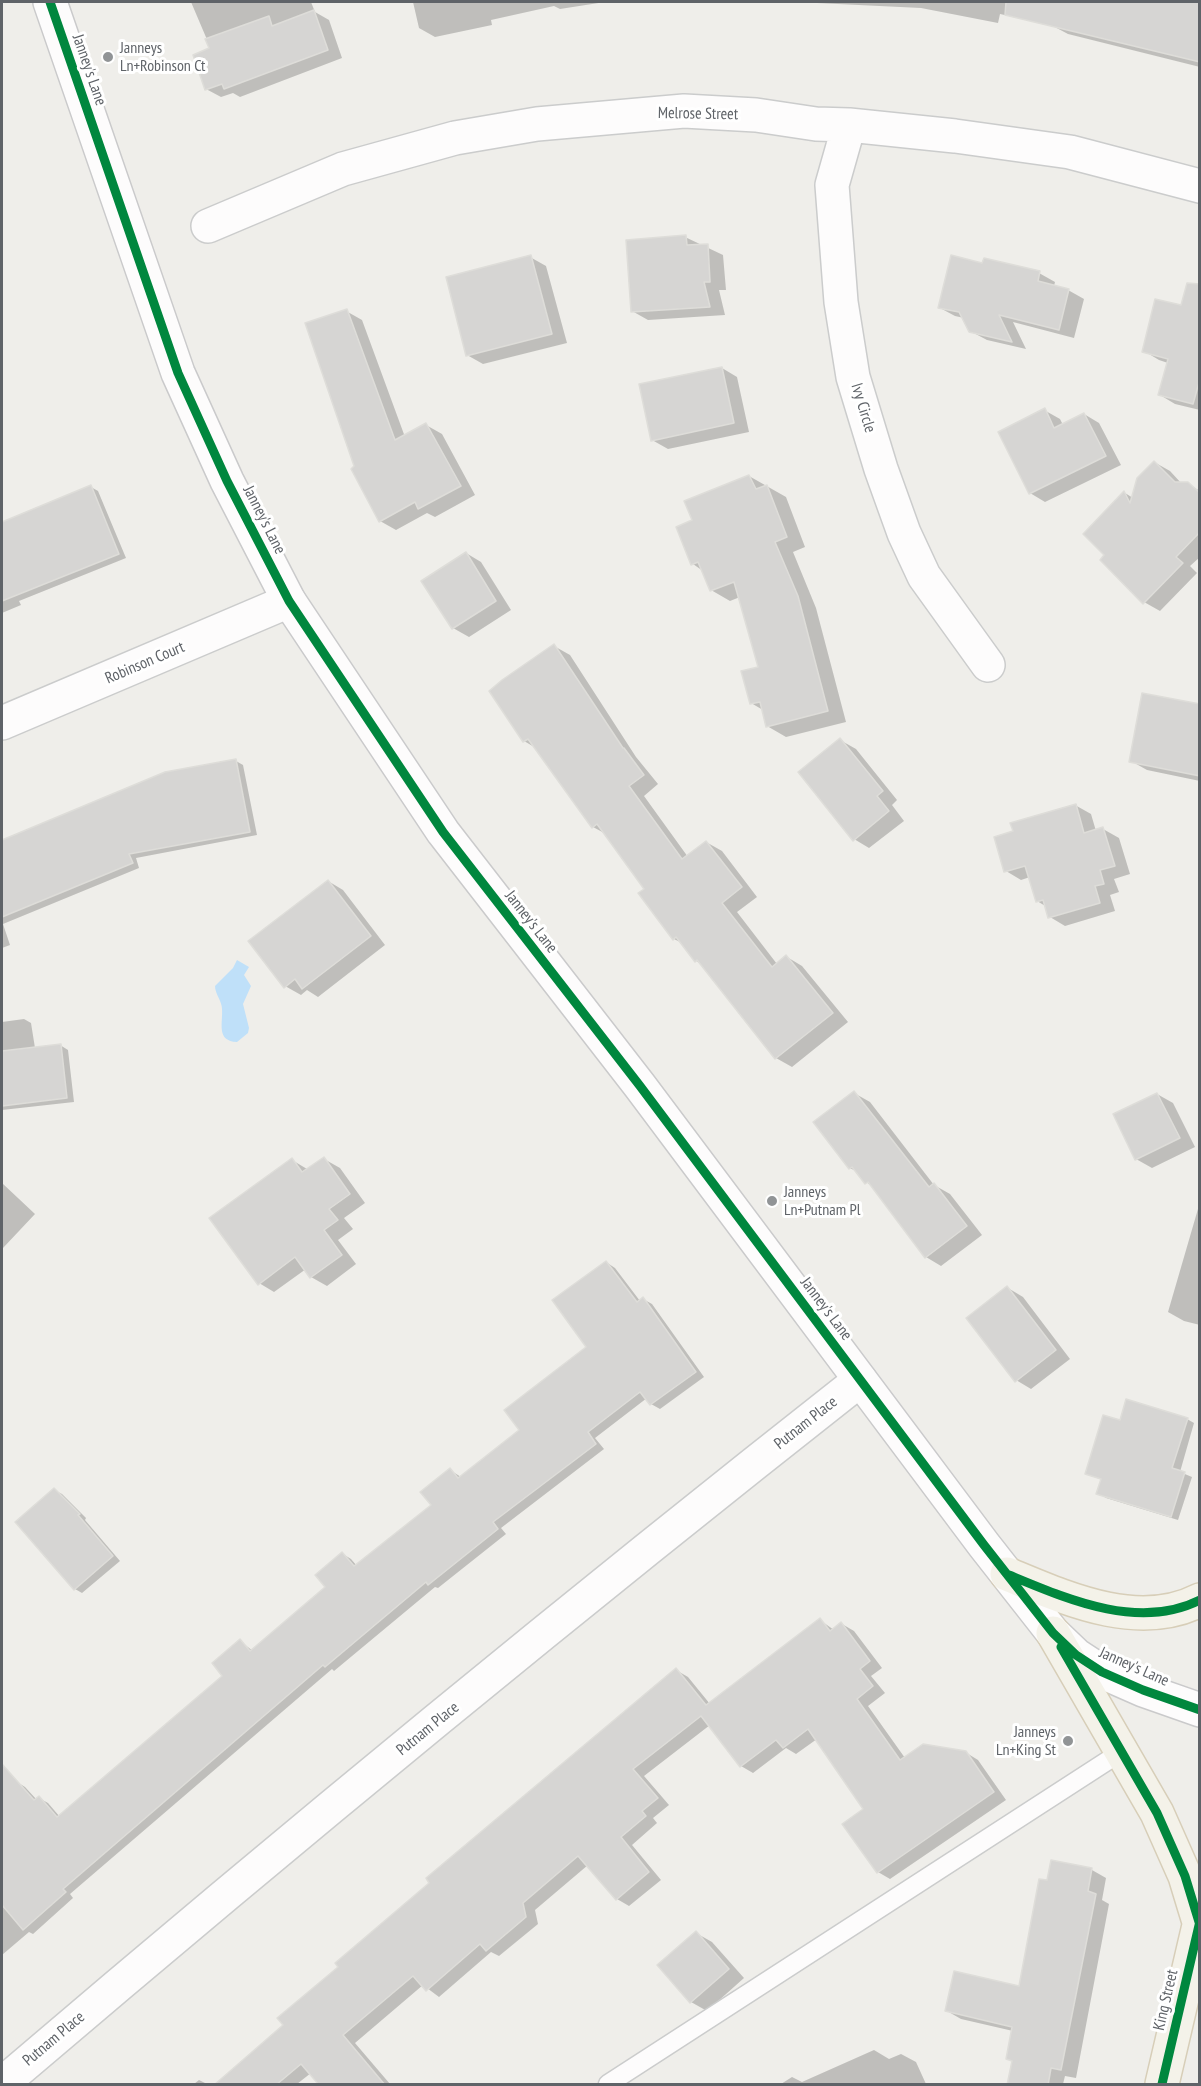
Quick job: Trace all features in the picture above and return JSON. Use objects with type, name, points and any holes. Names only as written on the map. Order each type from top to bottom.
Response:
[{"type":"main road","points":[[1007,1574],[1071,1600],[1113,1610],[1151,1612],[1187,1606],[1200,1600]]},
{"type":"main road","points":[[1053,1633],[1157,1813],[1185,1876],[1199,1922]]},
{"type":"main road","name":"King Street","points":[[1162,2085],[1199,1922]]},
{"type":"street","name":"Janney's Lane","points":[[50,2],[178,373],[227,481],[289,601],[443,832],[640,1086],[1053,1633],[1076,1655],[1102,1672],[1143,1690],[1200,1710]]},
{"type":"street","name":"Melrose Street","points":[[208,226],[343,168],[455,138],[537,124],[684,111],[756,115],[816,124],[849,125],[956,136],[1070,152],[1200,186]]},
{"type":"street","name":"Ivy Circle","points":[[849,125],[831,185],[841,302],[854,377],[881,469],[904,533],[924,576],[988,665]]},
{"type":"street","name":"Robinson Court","points":[[2,723],[289,601]]},
{"type":"street","name":"Putnam Place","points":[[2,2084],[256,1869],[710,1499],[860,1380]]},
{"type":"lane","points":[[608,2085],[1121,1752]]},
{"type":"water","points":[[237,960],[249,967],[244,975],[251,986],[243,1004],[249,1028],[248,1033],[237,1042],[226,1039],[223,1035],[222,1006],[215,986],[233,968]]},
{"type":"building","points":[[1006,2],[1200,2],[1200,62],[1005,15]]},
{"type":"building","points":[[314,10],[328,50],[224,89],[222,84],[205,90],[193,55],[209,48],[205,39],[269,16],[272,26]]},
{"type":"building","points":[[686,235],[687,245],[708,244],[710,282],[704,282],[710,307],[631,312],[626,240]]},
{"type":"building","points":[[531,255],[552,334],[466,356],[446,277]]},
{"type":"building","points":[[951,255],[982,263],[984,258],[1040,271],[1038,281],[1069,289],[1059,330],[999,315],[1012,342],[969,332],[959,312],[938,308]]},
{"type":"building","points":[[1187,283],[1200,284],[1200,379],[1193,404],[1158,395],[1168,359],[1142,352],[1155,299],[1181,305]]},
{"type":"building","points":[[347,309],[395,440],[426,423],[461,486],[418,509],[415,502],[379,522],[351,469],[354,466],[305,323]]},
{"type":"building","points":[[722,367],[734,423],[651,441],[639,384]]},
{"type":"building","points":[[1045,408],[1054,428],[1084,413],[1106,456],[1029,494],[998,432]]},
{"type":"building","points":[[1154,461],[1175,482],[1188,482],[1200,493],[1200,532],[1176,557],[1183,563],[1143,604],[1100,560],[1104,555],[1083,534],[1124,491],[1130,503],[1137,478]]},
{"type":"building","points":[[749,475],[756,489],[767,485],[787,537],[775,542],[798,596],[828,711],[766,727],[760,702],[750,704],[741,671],[758,667],[734,582],[710,591],[698,562],[691,565],[676,527],[692,520],[684,501]]},
{"type":"building","points":[[91,485],[119,554],[2,601],[2,522]]},
{"type":"building","points":[[466,552],[496,601],[452,629],[421,581]]},
{"type":"building","points":[[554,644],[623,748],[644,775],[629,786],[682,859],[706,841],[742,887],[722,903],[772,967],[786,955],[833,1013],[775,1059],[697,960],[695,962],[676,937],[673,940],[638,893],[644,889],[597,824],[592,828],[528,739],[523,742],[489,691]]},
{"type":"building","points":[[1142,693],[1200,704],[1200,776],[1129,762]]},
{"type":"building","points":[[840,738],[883,791],[877,796],[889,811],[853,841],[798,772]]},
{"type":"building","points":[[236,759],[250,832],[129,854],[133,863],[2,917],[2,840],[165,772]]},
{"type":"building","points":[[1076,804],[1084,833],[1103,827],[1115,866],[1100,870],[1104,884],[1095,886],[1100,903],[1048,918],[1043,900],[1036,902],[1025,866],[1004,872],[994,837],[1013,831],[1010,823]]},
{"type":"building","points":[[328,880],[371,936],[302,989],[295,979],[284,988],[248,941]]},
{"type":"building","points":[[61,1044],[67,1098],[2,1106],[2,1051]]},
{"type":"building","points":[[854,1091],[929,1187],[934,1183],[967,1226],[925,1258],[868,1182],[865,1184],[852,1167],[849,1169],[813,1122]]},
{"type":"building","points":[[1157,1093],[1180,1138],[1135,1160],[1113,1114]]},
{"type":"building","points":[[324,1157],[350,1194],[329,1209],[338,1220],[324,1230],[342,1255],[310,1278],[295,1257],[258,1285],[209,1218],[292,1158],[302,1172]]},
{"type":"building","points":[[606,1261],[637,1302],[643,1297],[696,1372],[650,1405],[640,1392],[588,1432],[596,1444],[493,1522],[498,1529],[428,1585],[426,1582],[325,1667],[323,1665],[63,1889],[66,1892],[23,1930],[2,1905],[2,1764],[34,1800],[39,1796],[57,1817],[222,1676],[212,1663],[240,1639],[250,1651],[325,1587],[315,1575],[342,1552],[354,1566],[431,1505],[420,1492],[450,1468],[458,1478],[519,1430],[504,1410],[586,1347],[552,1300]]},
{"type":"building","points":[[1007,1286],[1056,1350],[1015,1382],[966,1318]]},
{"type":"building","points":[[1126,1399],[1188,1418],[1172,1468],[1185,1472],[1171,1517],[1096,1494],[1101,1479],[1085,1474],[1103,1415],[1120,1420]]},
{"type":"building","points":[[54,1488],[80,1514],[78,1515],[113,1556],[74,1590],[15,1522]]},
{"type":"building","points":[[820,1618],[830,1631],[841,1622],[870,1661],[860,1669],[873,1686],[857,1699],[900,1760],[923,1744],[966,1751],[994,1792],[877,1873],[842,1824],[863,1809],[808,1729],[783,1748],[776,1740],[740,1767],[701,1716],[633,1769],[658,1798],[642,1811],[646,1816],[621,1837],[649,1872],[616,1900],[578,1856],[523,1903],[526,1917],[486,1951],[480,1944],[426,1991],[413,1976],[343,2035],[385,2085],[319,2085],[301,2064],[276,2085],[214,2085],[283,2025],[277,2018],[338,1967],[335,1963],[429,1883],[426,1878],[676,1668],[706,1705]]},
{"type":"building","points":[[1051,1860],[1092,1868],[1088,1891],[1096,1894],[1061,2070],[1051,2068],[1048,2085],[1007,2085],[1012,2061],[1006,2059],[1012,2027],[945,2011],[954,1971],[1019,1986],[1039,1879],[1047,1880]]},
{"type":"building","points":[[696,1931],[729,1969],[690,2003],[657,1965]]},
{"type":"cycle path","points":[[50,2],[178,373],[227,481],[289,601],[443,832],[640,1086],[984,1545],[1053,1633],[1076,1655],[1102,1672],[1143,1690],[1200,1710]]},
{"type":"cycle path","points":[[1009,1575],[1079,1602],[1128,1612],[1153,1613],[1177,1609],[1200,1600]]},
{"type":"cycle path","points":[[1061,1647],[1157,1813],[1185,1876],[1199,1922]]},
{"type":"cycle path","points":[[1162,2084],[1200,1921]]},
{"type":"place","name":"Janneys Ln+Robinson Ct","points":[[108,57]]},
{"type":"place","name":"Janneys Ln+Putnam Pl","points":[[772,1201]]},
{"type":"place","name":"Janneys Ln+King St","points":[[1068,1741]]}]
